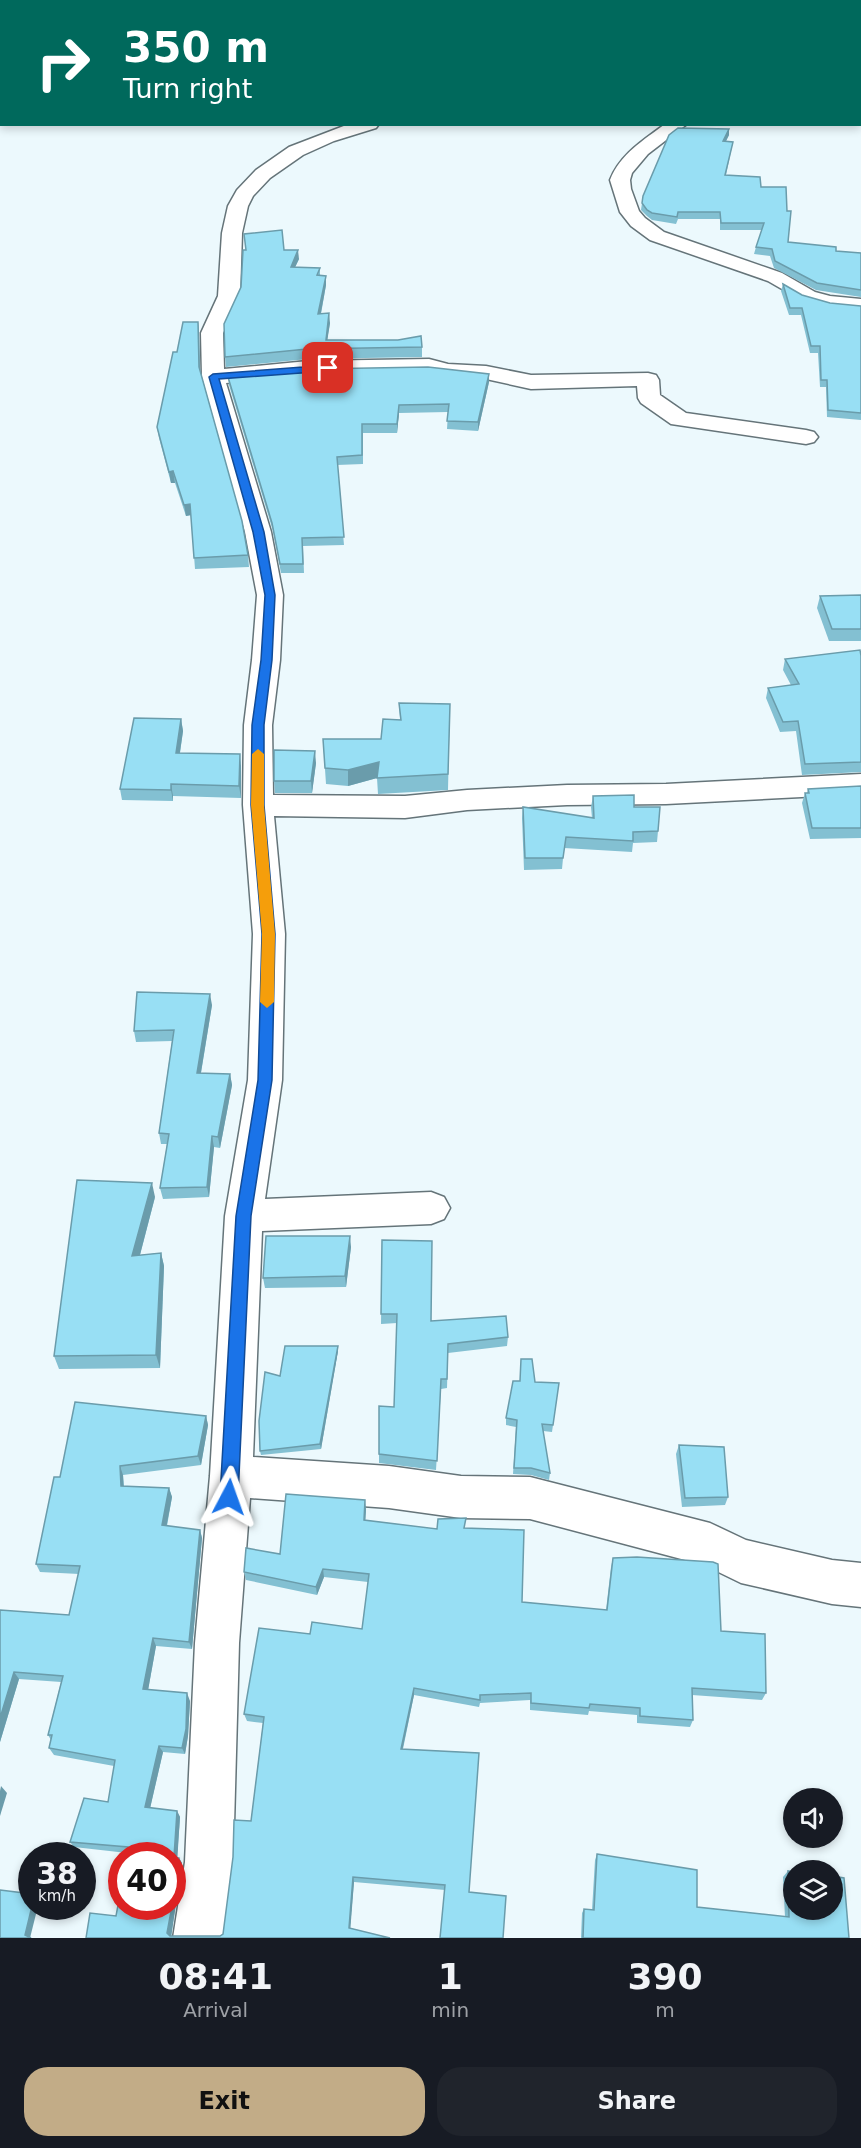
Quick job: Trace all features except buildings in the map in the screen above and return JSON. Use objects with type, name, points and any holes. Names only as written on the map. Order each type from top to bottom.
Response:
[{"type":"street","points":[[198,1938],[209,1862],[217,1643],[231,1476],[243,1216],[265,1080],[269,934],[258,805],[258,725],[266,660],[270,595],[258,532],[213,377],[212,333],[229,296],[232,233],[238,206],[244,194],[263,174],[296,151],[328,137],[364,126]]},
{"type":"street","points":[[675,126],[641,150],[623,171],[620,180],[621,189],[630,212],[638,222],[657,236],[775,277],[808,296],[829,302],[861,305]]},
{"type":"street","points":[[213,377],[308,368],[429,366],[444,371],[498,374],[538,382],[602,378],[648,380],[649,398],[679,419],[806,437]]},
{"type":"street","points":[[258,805],[405,807],[466,800],[567,795],[666,794],[861,784]]},
{"type":"street","points":[[243,1216],[430,1208]]},
{"type":"street","points":[[231,1476],[378,1486],[461,1497],[530,1498],[710,1545],[741,1561],[832,1582],[861,1585]]},
{"type":"slow traffic","points":[[258,754],[258,805],[269,934],[267,1002]]},
{"type":"route","points":[[229,1497],[243,1216],[265,1080],[269,934],[258,805],[258,725],[266,660],[270,595],[258,532],[213,377],[328,368]]}]
